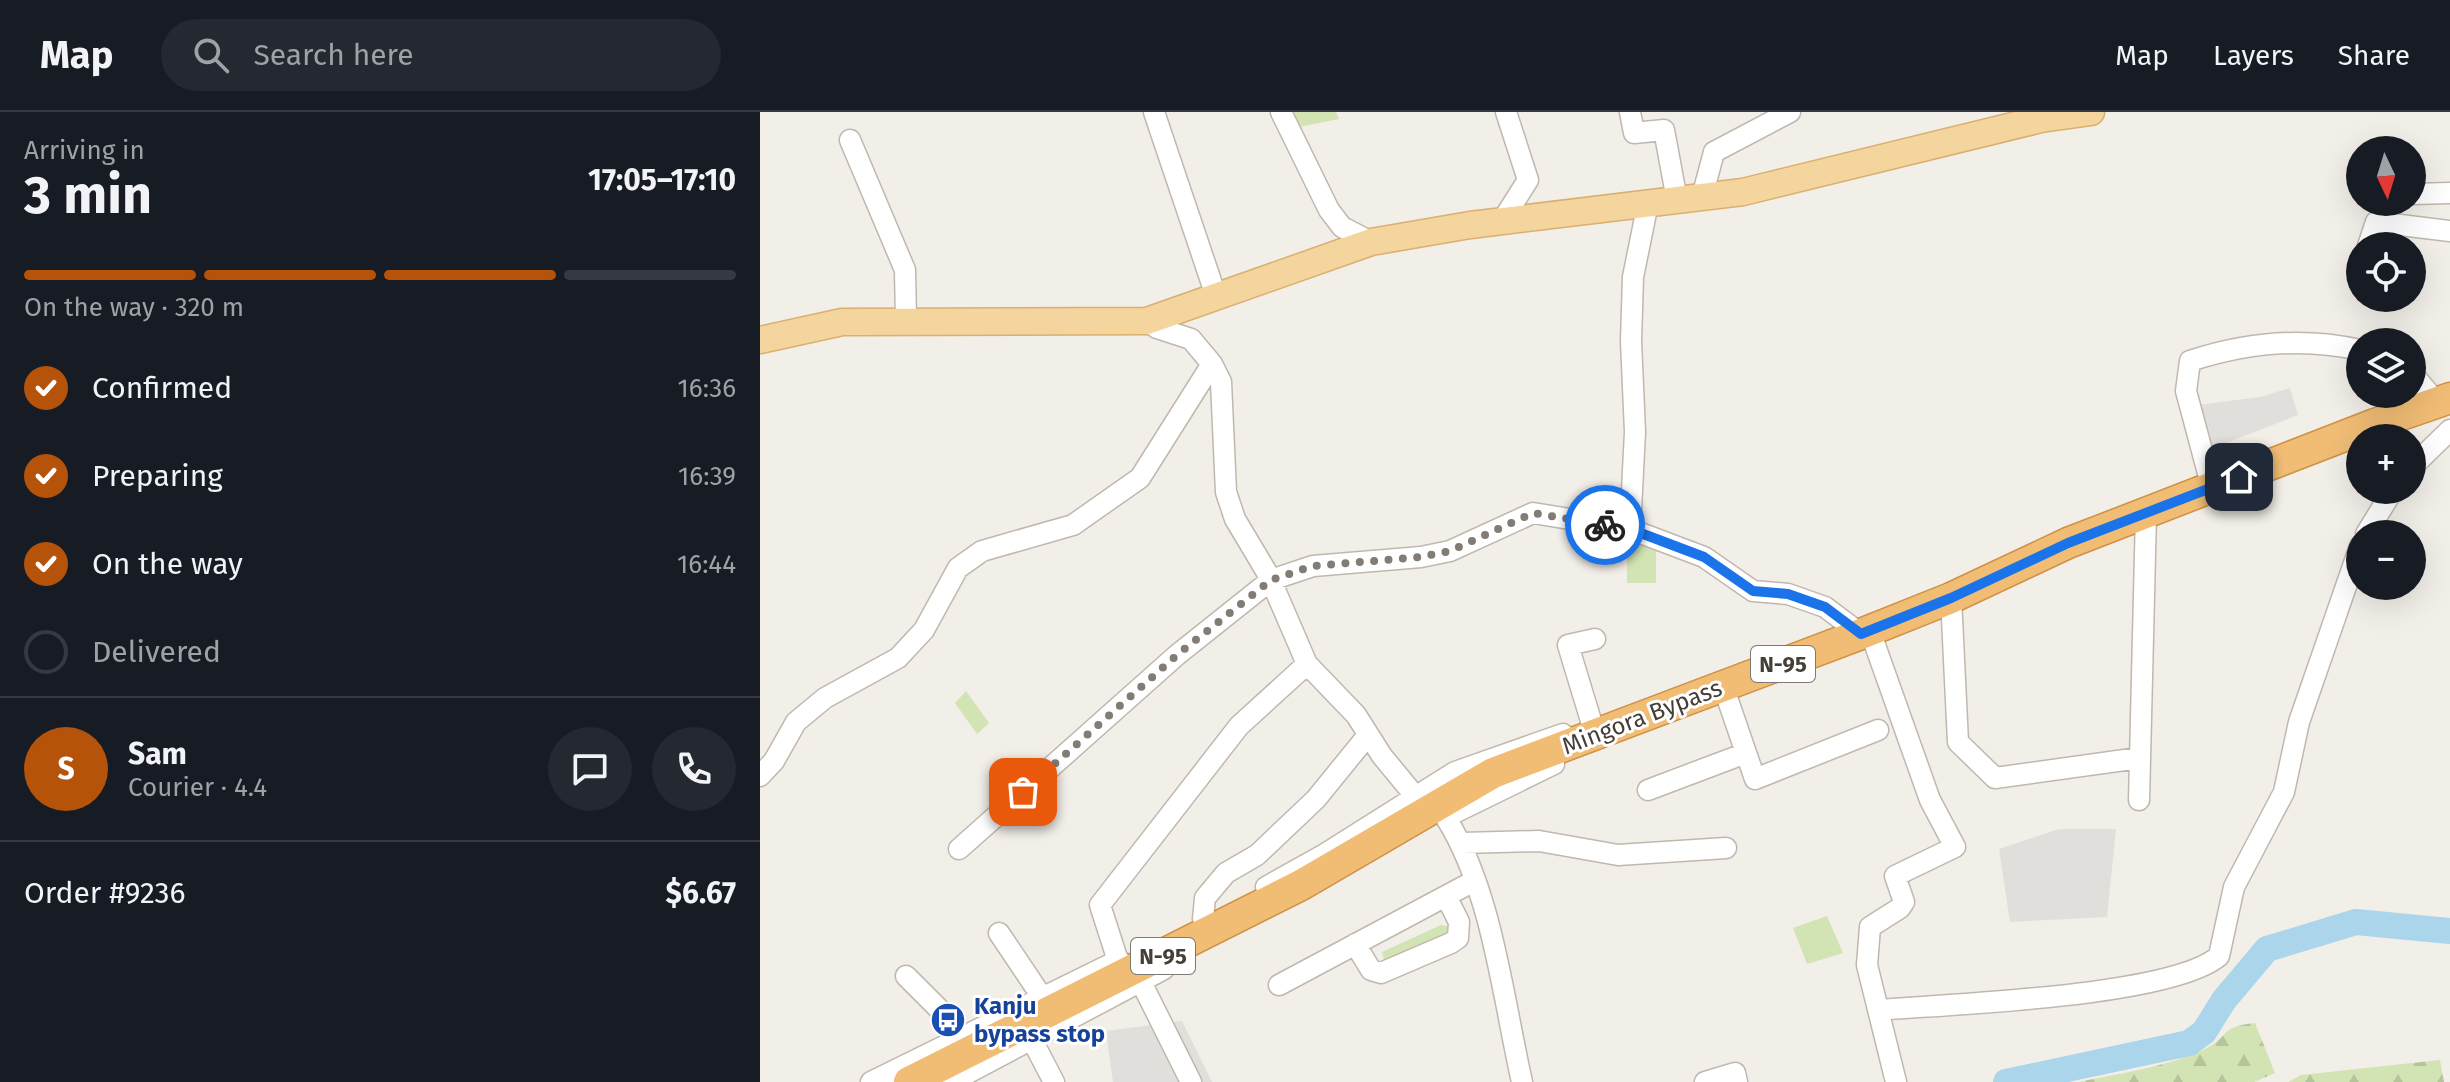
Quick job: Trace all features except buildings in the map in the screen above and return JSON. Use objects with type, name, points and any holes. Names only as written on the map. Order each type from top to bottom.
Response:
[{"type":"highway","name":"Mingora Bypass","points":[[909,1082],[1301,885],[1493,773],[1865,633],[1951,598],[2068,543],[2443,401]]},
{"type":"main road","points":[[760,340],[842,322],[1147,321],[1371,242],[1502,221],[1743,192],[2041,119],[2091,112]]},
{"type":"street","points":[[1154,112],[1216,296]]},
{"type":"street","points":[[1281,112],[1329,210],[1342,227],[1371,242]]},
{"type":"street","points":[[1502,221],[1528,180],[1506,112]]},
{"type":"street","points":[[1630,112],[1634,133],[1664,130],[1690,198]]},
{"type":"street","points":[[1690,198],[1714,152],[1733,139],[1790,112]]},
{"type":"street","points":[[850,140],[905,270],[906,320]]},
{"type":"street","points":[[2426,194],[2450,193]]},
{"type":"street","points":[[1630,529],[1635,432],[1631,341],[1633,277],[1648,203]]},
{"type":"street","points":[[2373,232],[2376,222],[2450,231]]},
{"type":"street","points":[[1147,321],[1157,328],[1191,339],[1212,364],[1221,382],[1226,492],[1235,519],[1271,580],[1307,664],[1356,715],[1415,796]]},
{"type":"street","points":[[2212,488],[2186,391],[2190,361],[2223,350],[2303,342],[2346,348]]},
{"type":"street","points":[[760,776],[774,761],[796,722],[825,698],[898,658],[924,630],[958,568],[990,548],[1073,525],[1140,478],[1212,364]]},
{"type":"street","points":[[2426,386],[2443,401]]},
{"type":"street","points":[[2426,453],[2450,430]]},
{"type":"street","points":[[959,849],[1177,655],[1271,580],[1313,566],[1421,557],[1450,551],[1533,513],[1630,529],[1704,557],[1753,591],[1788,594],[1825,607],[1865,633],[1930,800],[1955,847],[1895,876],[1904,902],[1900,908],[1870,927],[1867,965],[1896,1082]]},
{"type":"street","points":[[2139,800],[2146,513]]},
{"type":"street","points":[[1878,1010],[2106,989],[2175,977],[2211,963],[2219,956],[2234,887],[2284,792],[2299,722],[2346,586]]},
{"type":"street","points":[[1951,598],[1958,742],[1995,778],[2139,758]]},
{"type":"street","points":[[1595,639],[1568,645],[1595,734]]},
{"type":"street","points":[[1118,961],[1100,905],[1239,726],[1307,664]]},
{"type":"street","points":[[1723,686],[1755,779],[1878,730]]},
{"type":"street","points":[[871,1082],[1203,919],[1325,854],[1455,772],[1554,734],[1595,734]]},
{"type":"street","points":[[951,1082],[1333,882],[1446,818],[1561,761],[1595,734]]},
{"type":"street","points":[[1203,919],[1205,898],[1226,873],[1257,855],[1316,799],[1368,735]]},
{"type":"street","points":[[1648,790],[1746,753]]},
{"type":"street","points":[[1446,818],[1462,843],[1474,881],[1499,968],[1522,1082]]},
{"type":"street","points":[[1462,843],[1539,841],[1618,855],[1726,848]]},
{"type":"street","points":[[1279,985],[1474,881]]},
{"type":"street","points":[[1355,944],[1371,970],[1381,973],[1451,943],[1458,938],[1459,922],[1446,896]]},
{"type":"street","points":[[999,933],[1042,997]]},
{"type":"street","points":[[906,976],[938,1008],[961,1038]]},
{"type":"street","points":[[1141,982],[1191,1082]]},
{"type":"street","points":[[1032,1040],[1054,1082]]},
{"type":"street","points":[[1705,1082],[1735,1073],[1737,1082]]},
{"type":"green space","points":[[1291,112],[1336,112],[1339,119],[1299,127]]},
{"type":"green space","points":[[1627,539],[1656,548],[1656,583],[1627,583]]},
{"type":"green space","points":[[966,691],[989,723],[977,734],[955,703]]},
{"type":"green space","points":[[1827,916],[1843,953],[1807,964],[1793,928]]},
{"type":"green space","points":[[1441,925],[1447,926],[1448,936],[1385,964],[1382,952]]},
{"type":"green space","points":[[2255,1023],[2275,1073],[2254,1082],[2079,1082],[2144,1069],[2192,1055],[2214,1044],[2235,1027]]},
{"type":"green space","points":[[2440,1060],[2444,1082],[2288,1082],[2301,1075]]},
{"type":"shaded area","points":[[2290,388],[2298,415],[2203,452],[2190,406],[2260,397]]},
{"type":"shaded area","points":[[2059,829],[2116,829],[2107,917],[2010,922],[1999,849]]},
{"type":"shaded area","points":[[1182,1021],[1212,1082],[1113,1082],[1106,1031]]},
{"type":"waterway","points":[[2006,1082],[2189,1043],[2204,1032],[2224,1000],[2267,949],[2356,922],[2450,931]]},
{"type":"way so far","points":[[1023,792],[1177,655],[1271,580],[1313,566],[1421,557],[1450,551],[1533,513],[1605,525]]},
{"type":"place","name":"Kanju bypass stop","points":[[948,1020]]},
{"type":"route","points":[[1605,525],[1630,529],[1704,557],[1753,591],[1788,594],[1825,607],[1861,634],[1951,598],[2068,543],[2239,477]]}]
